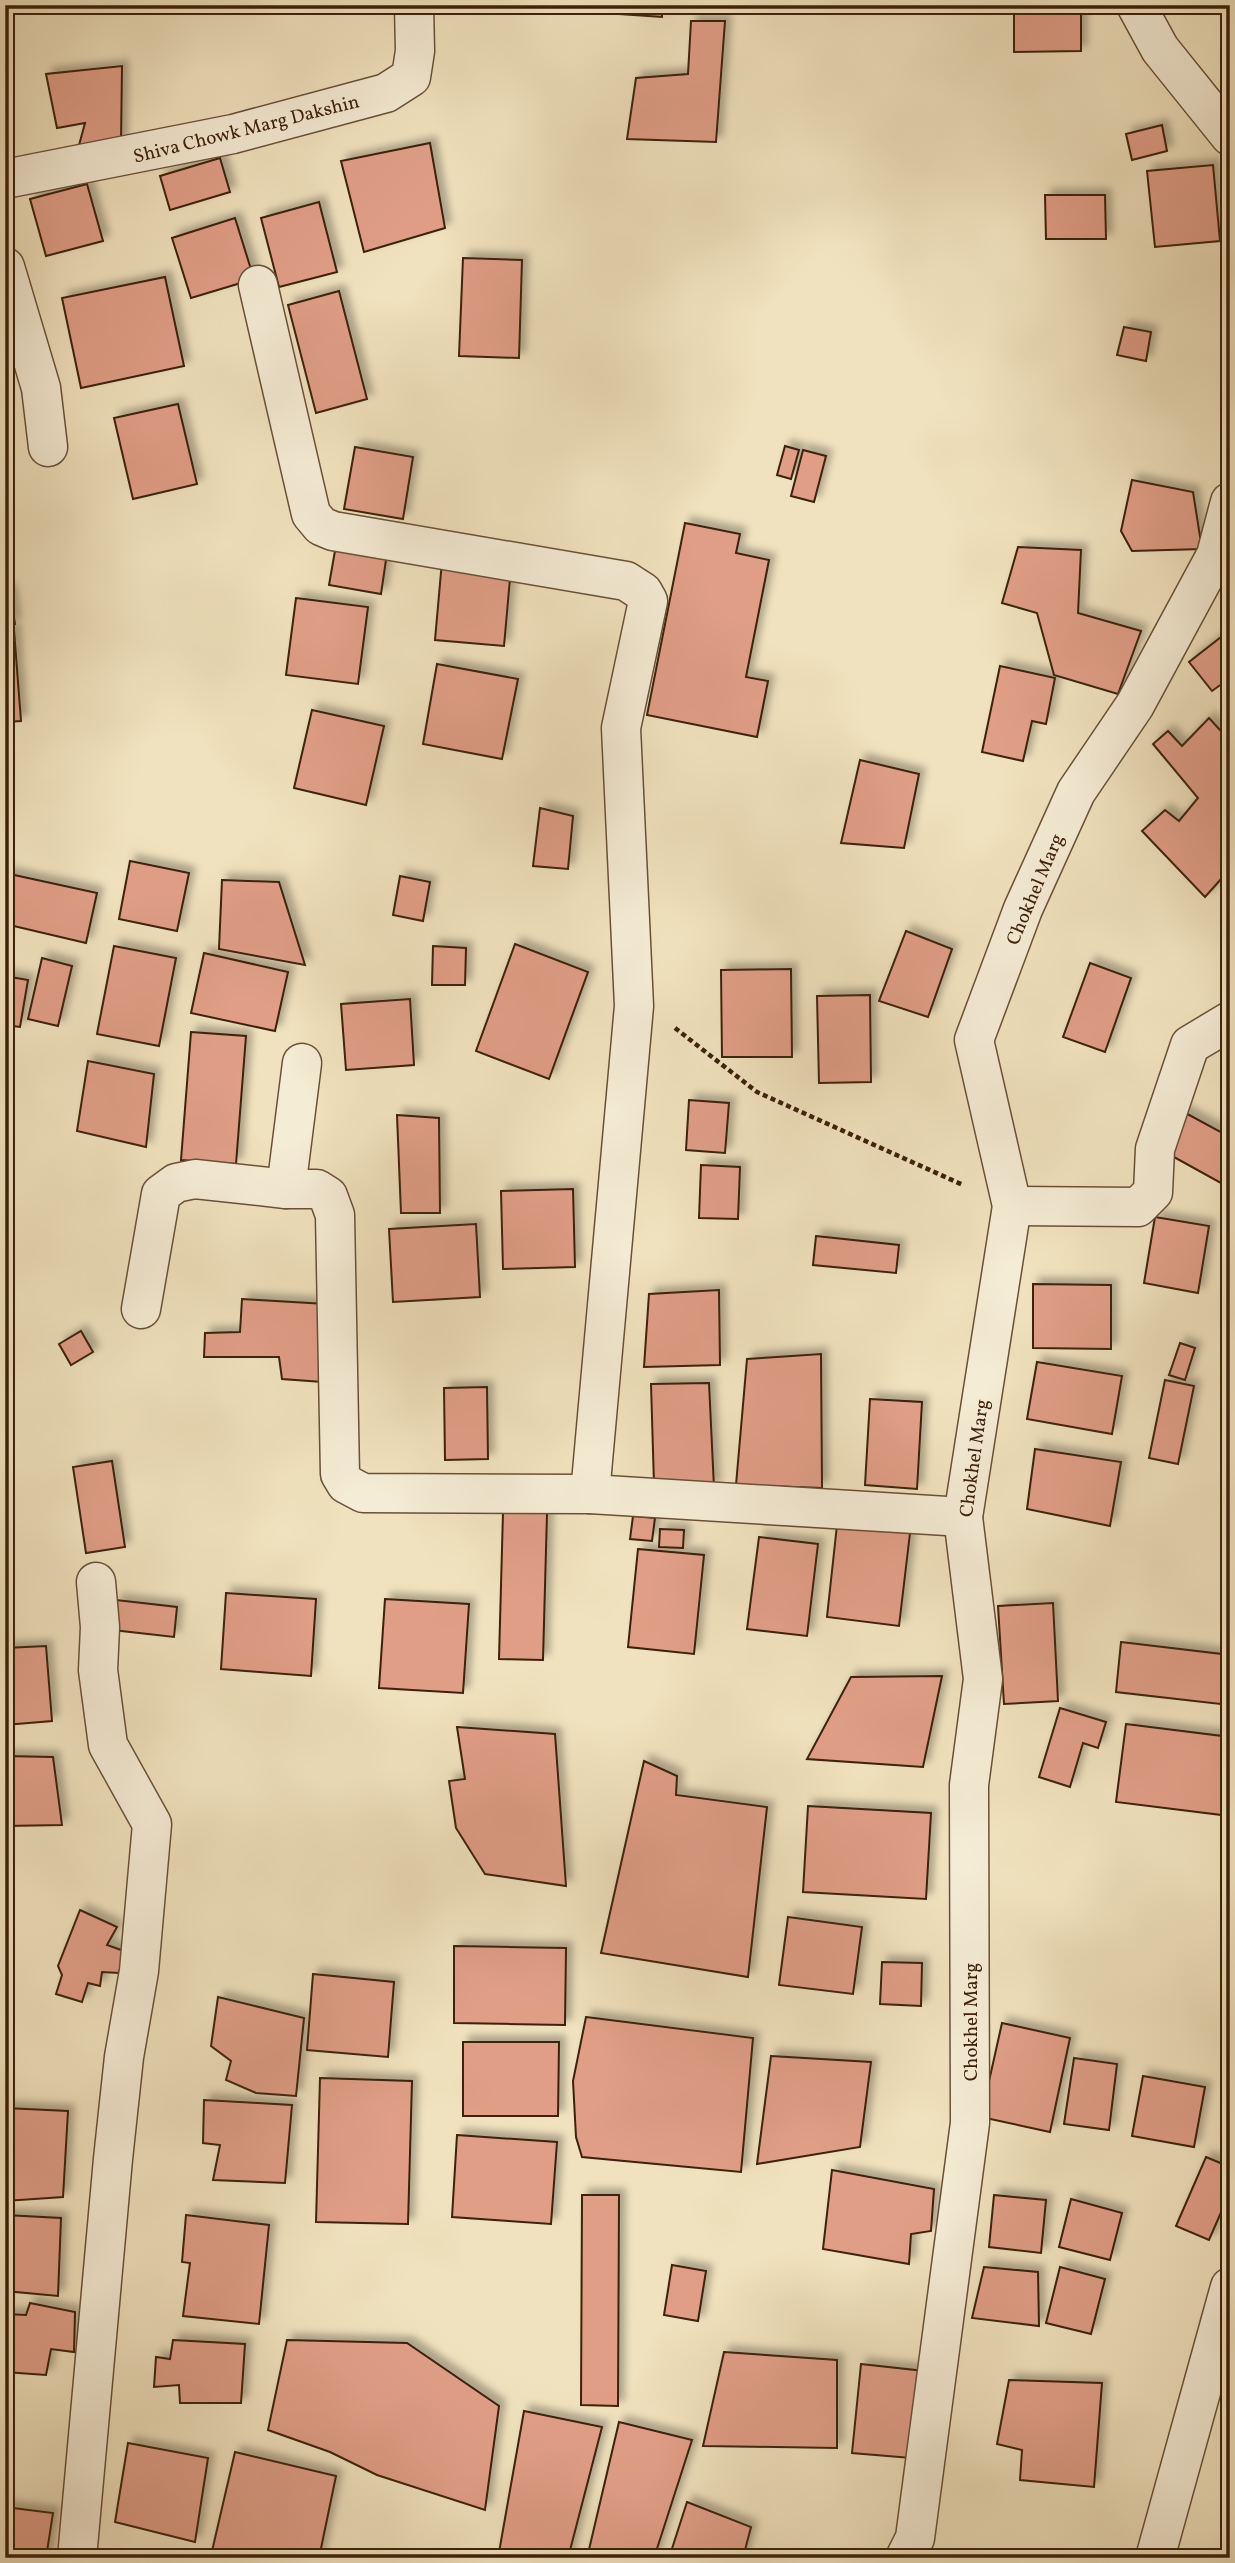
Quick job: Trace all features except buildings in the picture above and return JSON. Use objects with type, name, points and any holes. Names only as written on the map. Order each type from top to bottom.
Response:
[{"type":"street","name":"Shiva Chowk Marg Dakshin","points":[[5,179],[233,134],[386,93],[411,77],[415,51],[414,5]]},
{"type":"street","points":[[1136,5],[1160,49],[1230,136]]},
{"type":"street","points":[[5,267],[41,388],[47,447]]},
{"type":"street","points":[[258,285],[311,514],[321,526],[333,531],[626,581],[643,592],[648,601],[621,728],[634,1006],[590,1494]]},
{"type":"street","name":"Chokhel Marg","points":[[905,2558],[915,2538],[970,2123],[970,1785],[983,1679],[963,1517],[1012,1206],[974,1040],[1023,909],[1076,792],[1135,705],[1216,555],[1230,502]]},
{"type":"street","points":[[1012,1206],[1138,1207],[1153,1192],[1155,1149],[1190,1045],[1230,1021]]},
{"type":"street","points":[[286,1189],[302,1063]]},
{"type":"street","points":[[141,1309],[161,1194],[176,1183],[195,1178],[286,1189],[317,1189],[328,1196],[335,1215],[340,1475],[346,1484],[363,1493],[590,1494],[963,1517]]},
{"type":"street","points":[[77,2558],[113,2159],[124,2057],[139,1971],[152,1824],[108,1745],[97,1670],[100,1627],[96,1582]]},
{"type":"street","points":[[1155,2558],[1230,2287]]},
{"type":"path","points":[[634,1006],[674,1027],[757,1093],[827,1127],[1012,1206]]}]
